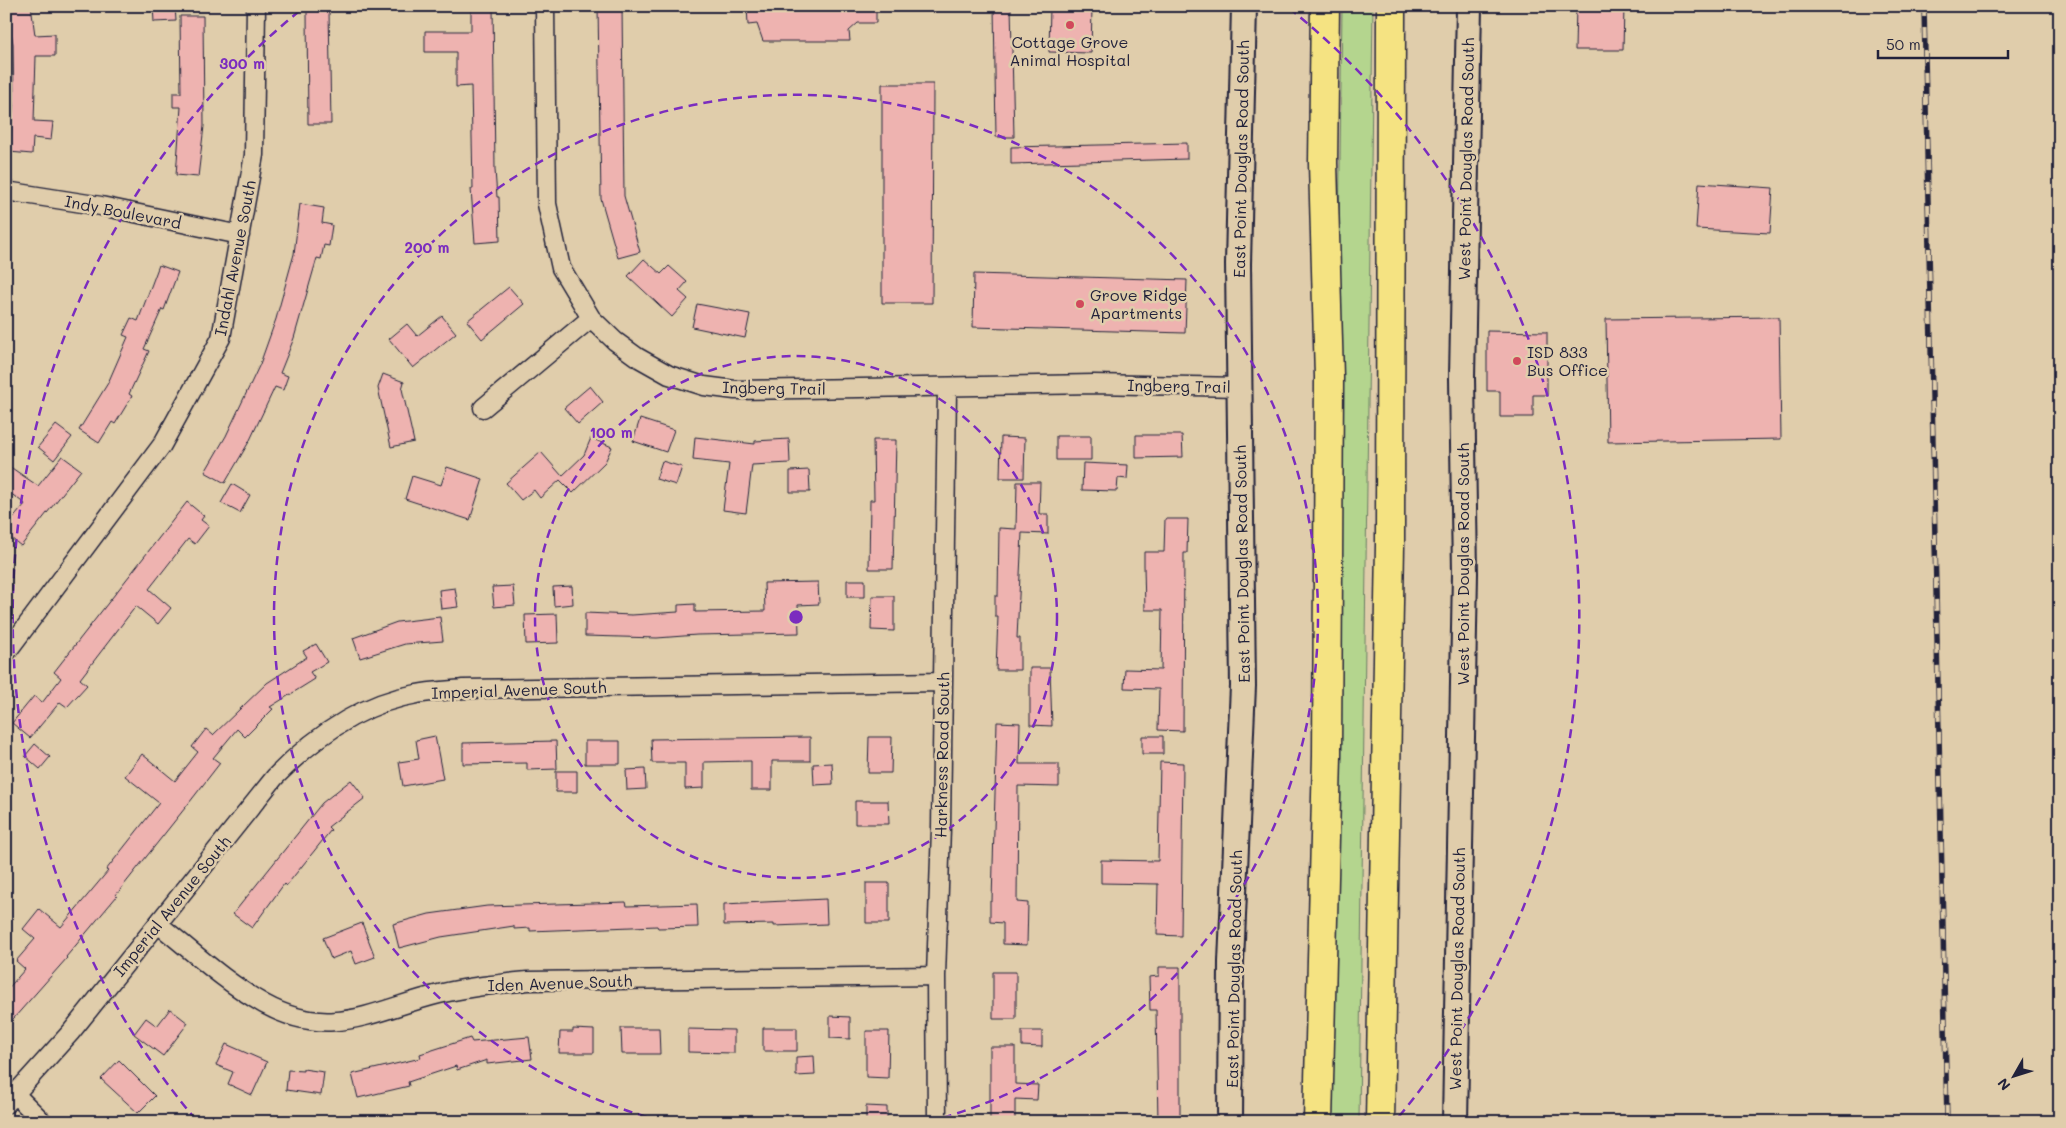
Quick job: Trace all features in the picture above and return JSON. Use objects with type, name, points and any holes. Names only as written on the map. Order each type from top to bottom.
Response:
[{"type":"highway","points":[[1318,1122],[1327,756],[1329,377],[1323,163],[1325,6]]},
{"type":"highway","points":[[1380,1122],[1390,555],[1391,6]]},
{"type":"street","name":"Indahl Avenue South","points":[[6,652],[162,446],[221,338],[254,155],[256,6]]},
{"type":"street","name":"Ingberg Trail","points":[[545,6],[546,204],[561,268],[591,318],[637,357],[669,375],[704,386],[735,390],[947,389],[1094,384],[1240,387]]},
{"type":"street","name":"East Point Douglas Road South","points":[[1230,1122],[1231,962],[1244,686],[1238,264],[1244,6]]},
{"type":"street","name":"West Point Douglas Road South","points":[[1455,1122],[1465,573],[1462,378],[1469,6]]},
{"type":"street","name":"Indy Boulevard","points":[[6,191],[101,206],[240,235]]},
{"type":"street","points":[[483,408],[591,318]]},
{"type":"street","name":"Harkness Road South","points":[[937,1122],[936,976],[947,389]]},
{"type":"street","name":"Imperial Avenue South","points":[[11,1100],[71,1032],[274,777],[320,737],[347,720],[378,705],[416,694],[463,690],[943,682]]},
{"type":"street","name":"Iden Avenue South","points":[[158,924],[244,992],[265,1005],[286,1014],[311,1020],[337,1022],[362,1018],[438,994],[495,984],[528,981],[936,976]]},
{"type":"street","points":[[11,1100],[43,1122]]},
{"type":"green space","points":[[1342,6],[1373,6],[1359,1122],[1328,1122]]},
{"type":"building","points":[[7,6],[31,6],[35,35],[55,34],[55,56],[36,56],[34,121],[53,122],[51,140],[33,138],[32,154],[9,152],[14,101],[13,44]]},
{"type":"building","points":[[153,6],[175,6],[176,21],[154,22]]},
{"type":"building","points":[[471,6],[493,6],[495,170],[497,197],[499,197],[500,241],[475,243],[471,189],[473,189],[471,86],[456,87],[456,52],[425,52],[425,31],[471,31]]},
{"type":"building","points":[[747,6],[876,6],[876,23],[858,23],[849,31],[850,41],[763,41],[757,24],[748,25]]},
{"type":"building","points":[[994,6],[1011,6],[1014,137],[996,137]]},
{"type":"building","name":"Cottage Grove Animal Hospital","points":[[1050,6],[1092,6],[1091,53],[1049,52]]},
{"type":"building","points":[[1576,6],[1624,6],[1623,50],[1575,50]]},
{"type":"building","points":[[598,7],[622,7],[624,196],[640,252],[618,258],[601,199]]},
{"type":"building","points":[[307,11],[329,11],[331,124],[308,124]]},
{"type":"building","points":[[180,16],[203,16],[204,126],[198,177],[176,175],[181,107],[173,107],[173,93],[181,93]]},
{"type":"building","points":[[882,84],[933,84],[932,303],[882,303]]},
{"type":"building","points":[[1187,143],[1187,159],[1011,164],[1011,147]]},
{"type":"building","points":[[1699,183],[1773,188],[1770,233],[1696,229]]},
{"type":"building","points":[[300,204],[324,208],[322,223],[332,225],[329,246],[324,245],[321,259],[317,258],[294,338],[280,373],[288,376],[283,390],[275,387],[250,440],[225,483],[205,472],[226,436],[260,364],[276,319],[294,254]]},
{"type":"building","points":[[644,259],[661,274],[669,266],[687,282],[679,291],[688,299],[672,317],[628,276]]},
{"type":"building","points":[[159,265],[178,272],[164,310],[162,309],[144,349],[149,351],[129,394],[132,396],[115,424],[112,422],[99,443],[79,430],[108,383],[128,337],[123,335],[131,318],[138,321]]},
{"type":"building","name":"Grove Ridge Apartments","points":[[974,274],[1187,280],[1185,333],[973,327]]},
{"type":"building","points":[[509,287],[524,304],[482,339],[467,321]]},
{"type":"building","points":[[697,304],[750,314],[745,338],[692,327]]},
{"type":"building","points":[[442,316],[456,333],[413,368],[389,339],[407,324],[417,336]]},
{"type":"building","points":[[1779,317],[1781,439],[1608,442],[1606,319]]},
{"type":"building","name":"ISD 833 Bus Office","points":[[1487,331],[1547,332],[1547,395],[1533,395],[1533,417],[1500,417],[1500,391],[1487,391]]},
{"type":"building","points":[[383,374],[404,382],[402,389],[414,442],[391,447],[378,388]]},
{"type":"building","points":[[590,386],[603,402],[578,424],[564,408]]},
{"type":"building","points":[[640,419],[674,430],[666,452],[633,441]]},
{"type":"building","points":[[56,425],[72,437],[54,460],[38,447]]},
{"type":"building","points":[[1136,435],[1182,435],[1183,457],[1136,458]]},
{"type":"building","points":[[1056,436],[1091,436],[1091,460],[1056,460]]},
{"type":"building","points":[[695,437],[755,444],[755,441],[789,439],[790,463],[752,465],[746,513],[723,510],[729,464],[693,460]]},
{"type":"building","points":[[1001,437],[1025,438],[1024,478],[1000,478]]},
{"type":"building","points":[[591,438],[612,447],[605,462],[573,493],[560,480],[540,498],[534,490],[521,500],[506,483],[541,452],[562,476],[584,455]]},
{"type":"building","points":[[873,440],[896,440],[893,569],[869,569],[870,500],[874,500]]},
{"type":"building","points":[[62,456],[81,470],[21,546],[6,534],[6,527],[25,504],[6,490],[6,464],[38,486]]},
{"type":"building","points":[[662,461],[682,467],[676,485],[656,479]]},
{"type":"building","points":[[1083,463],[1128,465],[1127,479],[1118,478],[1117,491],[1082,490]]},
{"type":"building","points":[[447,467],[483,479],[470,520],[405,499],[412,476],[441,485]]},
{"type":"building","points":[[809,470],[810,492],[790,492],[790,471]]},
{"type":"building","points":[[1017,482],[1040,482],[1039,514],[1048,514],[1048,534],[1022,533],[1017,638],[1020,638],[1020,670],[996,670],[998,616],[995,616],[995,596],[998,596],[999,528],[1016,529]]},
{"type":"building","points":[[232,484],[250,495],[240,513],[221,503]]},
{"type":"building","points":[[187,502],[204,516],[201,520],[209,526],[195,544],[188,539],[149,589],[171,608],[158,624],[136,606],[80,679],[87,685],[67,707],[60,702],[30,738],[12,723],[34,696],[42,703],[61,678],[54,672]]},
{"type":"building","points":[[1165,519],[1188,519],[1187,553],[1184,553],[1183,731],[1158,730],[1159,689],[1124,688],[1125,669],[1161,670],[1162,610],[1145,610],[1144,552],[1164,552]]},
{"type":"building","points":[[847,580],[865,580],[865,597],[847,597]]},
{"type":"building","points":[[818,582],[819,604],[798,605],[799,633],[697,635],[657,638],[585,636],[585,613],[632,615],[678,612],[678,605],[695,604],[695,612],[765,611],[764,583]]},
{"type":"building","points":[[513,586],[515,605],[494,607],[492,587]]},
{"type":"building","points":[[572,586],[573,604],[554,606],[553,587]]},
{"type":"building","points":[[455,588],[458,607],[441,609],[439,590]]},
{"type":"building","points":[[872,596],[894,596],[894,631],[871,630]]},
{"type":"building","points":[[557,614],[558,643],[526,644],[525,615]]},
{"type":"building","points":[[440,617],[443,641],[405,644],[360,658],[353,638],[397,622]]},
{"type":"building","points":[[316,644],[327,662],[310,672],[315,679],[270,707],[273,709],[245,737],[237,729],[213,758],[220,763],[117,896],[67,958],[6,1027],[6,991],[25,969],[16,961],[35,939],[23,929],[39,909],[61,927],[108,871],[106,870],[159,803],[125,776],[142,754],[175,781],[198,752],[192,747],[206,729],[213,735],[267,683],[307,657],[303,651]]},
{"type":"building","points":[[1030,668],[1050,668],[1052,726],[1030,725]]},
{"type":"building","points":[[997,722],[1020,723],[1019,764],[1059,764],[1059,787],[1018,786],[1017,902],[1028,903],[1027,945],[1003,944],[1003,923],[990,922]]},
{"type":"building","points":[[435,736],[443,779],[403,786],[399,762],[419,759],[416,740]]},
{"type":"building","points":[[1142,736],[1163,736],[1163,754],[1142,754]]},
{"type":"building","points":[[810,737],[810,761],[772,761],[772,790],[751,790],[751,761],[704,762],[704,788],[685,789],[685,763],[652,763],[651,739]]},
{"type":"building","points":[[869,737],[892,737],[891,773],[868,773]]},
{"type":"building","points":[[556,741],[557,769],[527,770],[527,763],[463,764],[463,743]]},
{"type":"building","points":[[585,741],[620,741],[620,764],[585,764]]},
{"type":"building","points":[[35,744],[50,757],[40,769],[25,756]]},
{"type":"building","points":[[1160,762],[1183,763],[1181,936],[1157,935],[1158,884],[1101,883],[1101,860],[1158,861]]},
{"type":"building","points":[[832,763],[833,784],[814,785],[813,764]]},
{"type":"building","points":[[645,769],[646,789],[627,790],[626,770]]},
{"type":"building","points":[[556,771],[577,771],[577,792],[556,792]]},
{"type":"building","points":[[351,780],[365,798],[328,827],[331,830],[286,886],[284,884],[252,928],[233,914],[322,803]]},
{"type":"building","points":[[855,801],[888,801],[889,824],[855,824]]},
{"type":"building","points":[[866,883],[889,883],[889,923],[866,923]]},
{"type":"building","points":[[826,899],[827,924],[724,925],[724,904]]},
{"type":"building","points":[[626,902],[627,906],[697,904],[698,927],[658,928],[657,926],[530,931],[530,928],[514,929],[514,926],[441,937],[399,948],[393,924],[429,914],[487,906]]},
{"type":"building","points":[[362,923],[375,957],[356,964],[351,951],[331,959],[323,938]]},
{"type":"building","points":[[1159,967],[1180,967],[1180,1122],[1158,1122],[1156,1010],[1150,1010],[1149,977],[1159,976]]},
{"type":"building","points":[[993,972],[1016,972],[1016,1019],[993,1019]]},
{"type":"building","points":[[170,1009],[188,1023],[163,1056],[134,1034],[146,1018],[157,1026]]},
{"type":"building","points":[[830,1016],[850,1017],[850,1039],[830,1038]]},
{"type":"building","points":[[621,1028],[659,1028],[660,1054],[622,1054]]},
{"type":"building","points":[[763,1028],[797,1028],[797,1051],[763,1051]]},
{"type":"building","points":[[573,1029],[594,1030],[594,1053],[559,1053],[560,1032],[573,1032]]},
{"type":"building","points":[[688,1029],[734,1030],[734,1053],[688,1052]]},
{"type":"building","points":[[866,1031],[889,1031],[888,1078],[866,1077]]},
{"type":"building","points":[[1022,1031],[1042,1031],[1042,1047],[1022,1046]]},
{"type":"building","points":[[529,1037],[532,1059],[487,1064],[487,1060],[457,1070],[456,1066],[408,1082],[409,1086],[358,1098],[352,1074],[421,1058],[420,1054],[470,1038],[472,1042]]},
{"type":"building","points":[[226,1044],[267,1062],[252,1095],[228,1084],[233,1072],[216,1065]]},
{"type":"building","points":[[990,1047],[1015,1047],[1015,1084],[1038,1085],[1037,1100],[1015,1099],[1015,1122],[990,1120]]},
{"type":"building","points":[[814,1056],[815,1075],[796,1076],[796,1057]]},
{"type":"building","points":[[119,1060],[155,1096],[138,1113],[101,1079]]},
{"type":"building","points":[[303,1069],[324,1072],[321,1095],[286,1090],[288,1070],[303,1071]]},
{"type":"building","points":[[866,1106],[887,1107],[887,1122],[866,1122]]},
{"type":"railway","points":[[1924,6],[1947,1122]]},
{"type":"place","name":"Cottage Grove Animal Hospital","points":[[1070,25]]},
{"type":"place","name":"Grove Ridge Apartments","points":[[1080,304]]},
{"type":"place","name":"ISD 833 Bus Office","points":[[1517,361]]}]
